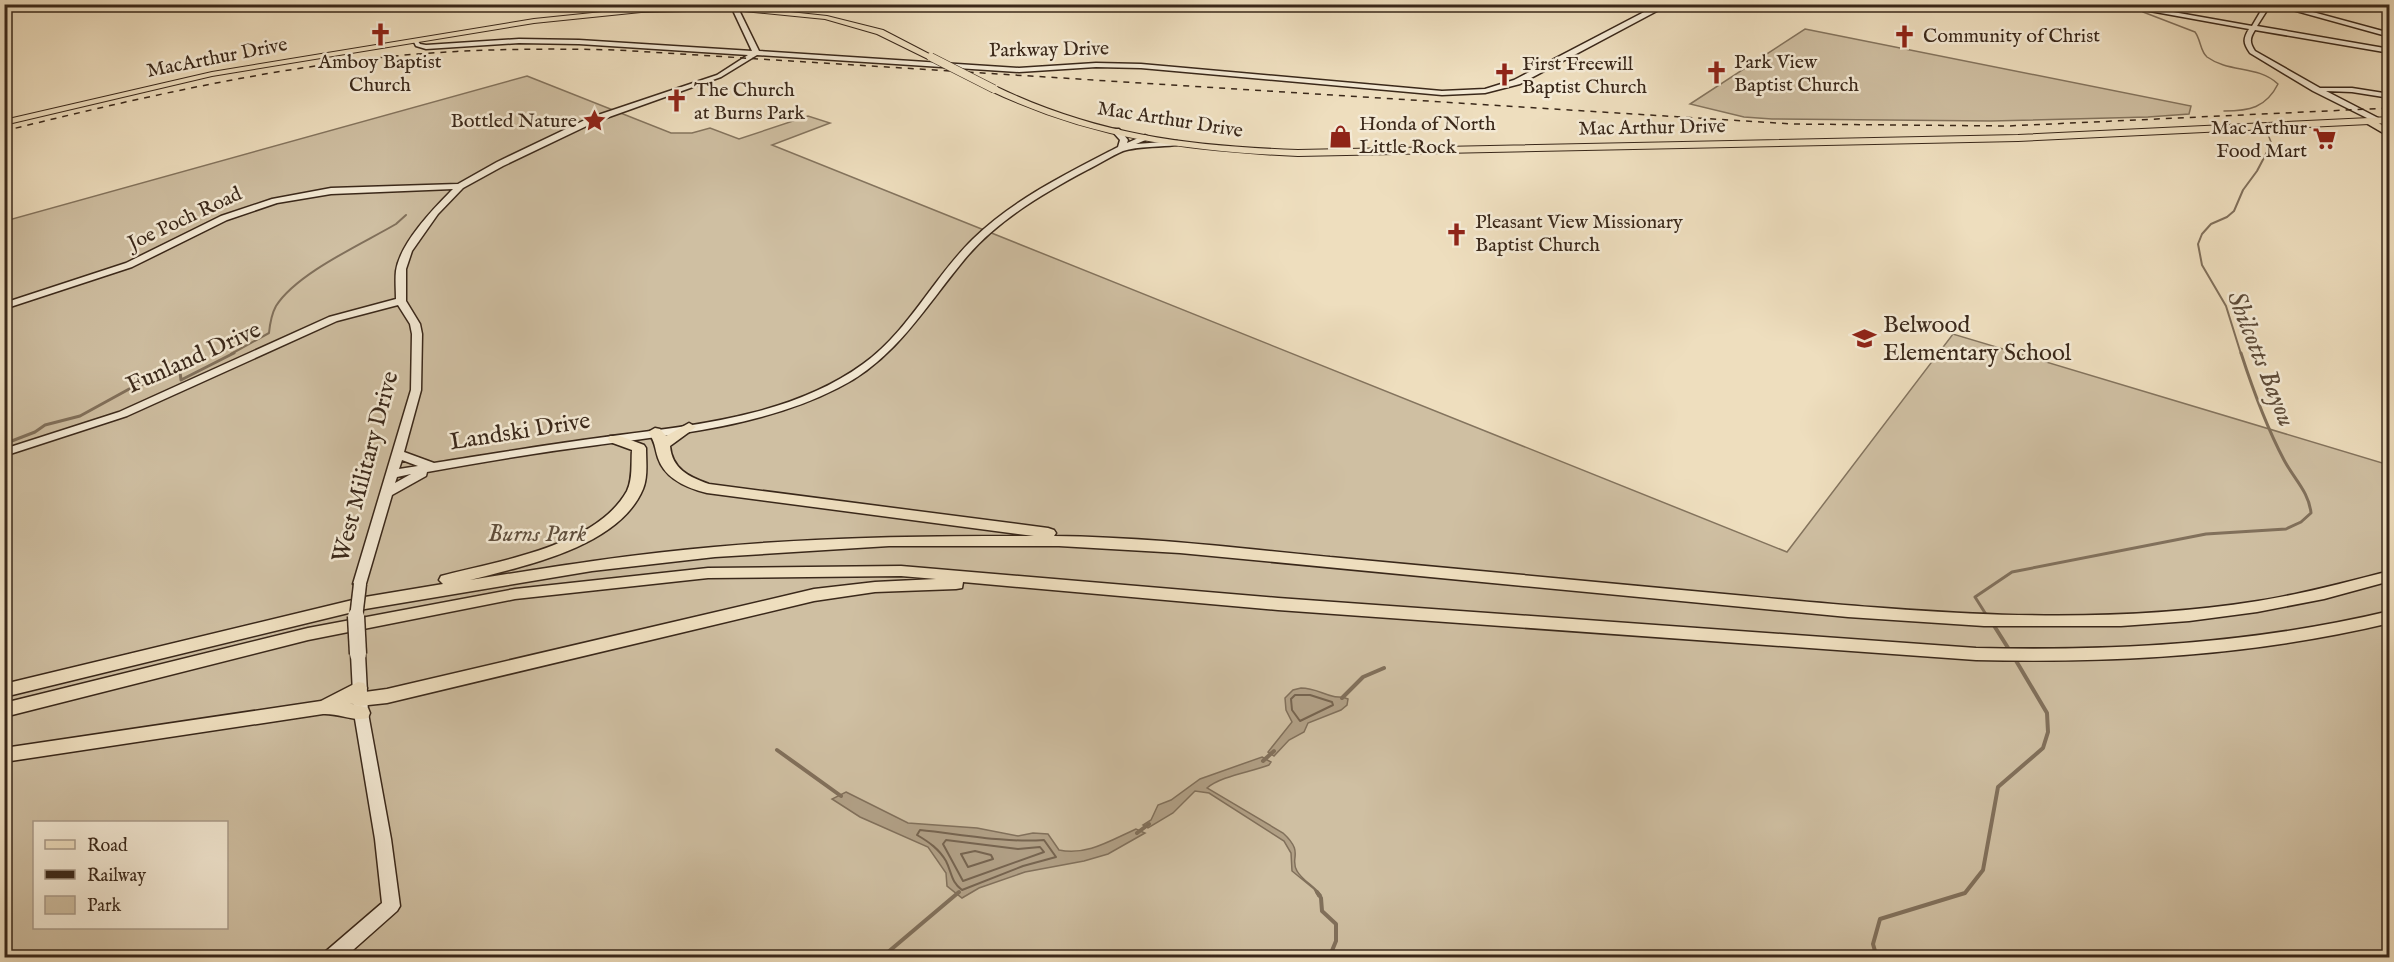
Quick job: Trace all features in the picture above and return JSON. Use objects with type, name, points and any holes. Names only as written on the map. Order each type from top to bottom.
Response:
[{"type":"highway","points":[[2385,120],[2390,127]]},
{"type":"highway","points":[[2369,121],[2390,134]]},
{"type":"highway","points":[[615,439],[650,440],[689,427]]},
{"type":"highway","points":[[650,440],[674,472],[687,481],[706,488],[1000,526],[1107,543],[1956,620],[2030,621],[2131,618],[2234,609],[2332,591],[2390,576]]},
{"type":"highway","points":[[366,603],[378,595],[490,570],[550,551],[587,535],[612,519],[631,498],[650,440]]},
{"type":"highway","points":[[4,691],[366,603],[592,566],[757,548],[889,541],[1107,543]]},
{"type":"highway","points":[[4,710],[308,634],[514,594],[708,573],[901,571],[1278,604],[1976,654],[2054,657],[2187,652],[2264,644],[2353,627],[2390,617]]},
{"type":"highway","points":[[4,755],[323,707],[360,705],[396,694],[814,595],[875,587],[1007,581]]},
{"type":"main road","name":"MacArthur Drive","points":[[4,123],[187,79],[415,40],[588,14],[734,6],[835,18],[880,32],[931,57]]},
{"type":"main road","name":"Mac Arthur Drive","points":[[931,57],[1045,112],[1145,137],[1177,143],[1253,151],[1352,153],[2018,138],[2385,120]]},
{"type":"street","name":"Parkway Drive","points":[[755,51],[1019,70],[1118,65],[1220,72],[1378,88],[1467,93],[1494,89],[1517,82],[1647,12],[1667,4]]},
{"type":"street","points":[[2114,4],[2390,51]]},
{"type":"street","points":[[2274,4],[2390,35]]},
{"type":"street","points":[[415,40],[418,45],[426,47],[557,41],[755,51],[737,17],[734,6]]},
{"type":"street","points":[[2301,11],[2265,7],[2246,41],[2252,51],[2316,88],[2385,120]]},
{"type":"street","points":[[737,17],[746,12],[760,10]]},
{"type":"street","name":"West Military Drive","points":[[332,957],[392,906],[360,705],[356,616],[360,584],[416,390],[417,334],[415,324],[404,305],[399,276],[404,259],[417,236],[442,202],[460,186],[496,166],[599,117],[724,74],[755,51]]},
{"type":"street","points":[[2316,88],[2352,90],[2390,96]]},
{"type":"street","points":[[2316,88],[2324,96],[2369,121]]},
{"type":"street","points":[[1116,131],[1125,140],[1122,148]]},
{"type":"street","points":[[689,427],[749,415],[794,402],[833,387],[865,368],[901,334],[967,251],[988,230],[1029,201],[1145,137]]},
{"type":"street","points":[[1122,148],[1177,143]]},
{"type":"street","name":"Joe Poch Road","points":[[421,187],[457,179],[496,166]]},
{"type":"street","name":"Joe Poch Road","points":[[4,306],[126,266],[215,222],[264,204],[331,191],[460,186]]},
{"type":"street","points":[[421,187],[440,191],[443,195],[442,202]]},
{"type":"street","name":"Funland Drive","points":[[4,453],[112,418],[308,330],[370,309],[404,305]]},
{"type":"street","name":"Landski Drive","points":[[391,474],[615,439]]},
{"type":"street","points":[[398,453],[411,460],[434,467]]},
{"type":"street","points":[[385,494],[434,467]]},
{"type":"green space","points":[[1805,29],[2191,106],[2189,114],[1991,121],[1772,119],[1744,117],[1690,104]]},
{"type":"green space","name":"Burns Park","points":[[527,76],[671,133],[692,133],[710,128],[739,139],[808,116],[830,123],[772,145],[1787,552],[1953,334],[2389,465],[2389,957],[5,958],[5,221]]},
{"type":"water","points":[[1301,688],[1346,698],[1348,699],[1347,705],[1341,710],[1308,723],[1304,732],[1289,740],[1274,756],[1268,752],[1292,722],[1286,710],[1285,698],[1293,690]]},
{"type":"water","points":[[1262,757],[1271,762],[1269,765],[1228,777],[1207,788],[1283,833],[1295,850],[1297,871],[1321,895],[1318,896],[1314,889],[1292,871],[1291,853],[1284,841],[1209,793],[1195,791],[1173,813],[1148,828],[1143,825],[1151,820],[1158,805],[1171,800],[1200,779]]},
{"type":"water","points":[[846,792],[908,823],[977,828],[1018,836],[1033,833],[1048,834],[1059,850],[1089,849],[1136,829],[1145,833],[1108,854],[1025,872],[979,888],[962,898],[947,886],[946,873],[928,847],[860,817],[832,799]]},
{"type":"waterway","name":"Shilcotts Bayou","points":[[2137,7],[2143,12],[2195,32],[2205,55],[2216,62],[2262,74],[2278,84],[2262,103],[2249,109],[2224,111]]},
{"type":"waterway","name":"Shilcotts Bayou","points":[[2266,154],[2271,142],[2267,132]]},
{"type":"waterway","name":"Shilcotts Bayou","points":[[2241,354],[2226,306],[2202,265],[2198,244],[2202,234],[2211,224],[2234,211],[2243,190],[2266,154]]},
{"type":"waterway","points":[[231,354],[269,333],[276,306],[299,282],[331,260],[396,224],[406,215]]},
{"type":"waterway","points":[[4,444],[35,432],[45,425],[80,416],[131,388],[180,372],[181,380],[234,353]]},
{"type":"waterway","points":[[1987,616],[1975,597],[2012,572],[2206,534],[2286,529],[2301,522],[2311,513],[2304,492],[2271,434],[2241,353]]},
{"type":"waterway","points":[[1993,624],[2010,651]]},
{"type":"waterway","points":[[1877,958],[1873,944],[1880,919],[1965,893],[1983,870],[1998,787],[2043,748],[2048,732],[2047,713],[2015,659]]},
{"type":"waterway","points":[[1342,698],[1363,677],[1384,668]]},
{"type":"waterway","points":[[777,750],[841,796]]},
{"type":"waterway","points":[[1263,761],[1274,751]]},
{"type":"waterway","points":[[1137,833],[1149,824]]},
{"type":"waterway","points":[[881,958],[959,892]]},
{"type":"waterway","points":[[1317,892],[1321,898],[1322,911],[1336,924],[1336,941],[1329,958]]},
{"type":"railway","points":[[4,131],[98,108],[289,70],[414,54],[530,49],[617,50],[1792,124],[2008,126],[2390,108]]},
{"type":"place","name":"Amboy Baptist Church","points":[[380,35]]},
{"type":"place","name":"Community of Christ","points":[[1905,36]]},
{"type":"place","name":"Park View Baptist Church","points":[[1716,73]]},
{"type":"place","name":"First Freewill Baptist Church","points":[[1504,75]]},
{"type":"place","name":"The Church at Burns Park","points":[[676,101]]},
{"type":"place","name":"Bottled Nature","points":[[595,121]]},
{"type":"place","name":"Honda of North Little Rock","points":[[1341,136]]},
{"type":"place","name":"Mac Arthur Food Mart","points":[[2325,139]]},
{"type":"place","name":"Pleasant View Missionary Baptist Church","points":[[1457,234]]},
{"type":"place","name":"Belwood Elementary School","points":[[1865,339]]}]
